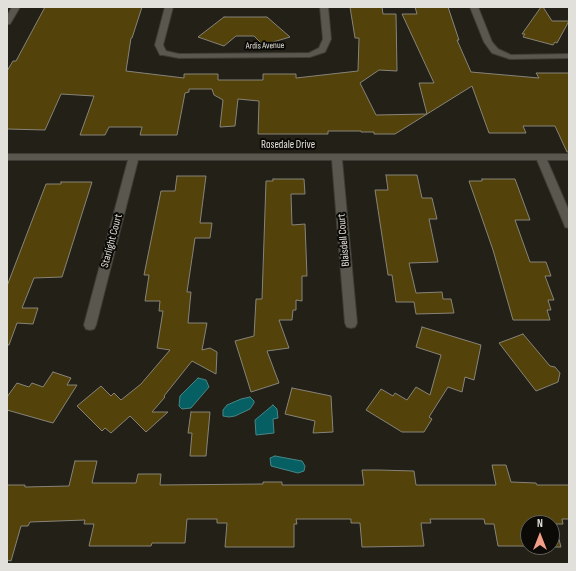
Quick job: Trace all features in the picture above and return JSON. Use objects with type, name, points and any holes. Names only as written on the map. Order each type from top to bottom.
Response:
[{"type":"street","points":[[7,22],[16,7]]},
{"type":"street","name":"Ardis Avenue","points":[[169,7],[159,45],[163,53],[179,56],[310,55],[322,50],[327,40],[324,7]]},
{"type":"street","points":[[474,7],[488,42],[495,50],[510,57],[569,56]]},
{"type":"street","name":"Rosedale Drive","points":[[7,157],[569,157]]},
{"type":"street","name":"Starlight Court","points":[[90,325],[134,157]]},
{"type":"street","name":"Blaisdell Court","points":[[337,157],[351,323]]},
{"type":"street","points":[[540,157],[569,224]]},
{"type":"water","points":[[198,378],[206,380],[209,387],[191,408],[182,409],[179,406],[180,396]]},
{"type":"water","points":[[250,397],[254,403],[250,409],[235,416],[223,416],[223,410],[227,405]]},
{"type":"water","points":[[273,405],[277,409],[278,418],[273,419],[274,433],[256,435],[255,420]]},
{"type":"water","points":[[275,456],[302,461],[305,466],[304,471],[298,473],[271,466],[270,458]]},
{"type":"building","points":[[45,7],[142,7],[131,38],[126,71],[184,78],[184,74],[218,74],[218,80],[263,80],[263,74],[296,74],[296,78],[358,71],[359,38],[355,38],[350,7],[382,7],[383,14],[396,14],[397,71],[379,70],[360,83],[376,115],[427,114],[395,134],[374,134],[374,132],[361,131],[328,131],[328,134],[258,134],[259,101],[238,99],[235,126],[220,127],[223,100],[214,95],[212,89],[189,89],[189,92],[185,93],[177,135],[140,135],[142,127],[109,127],[105,135],[80,135],[94,96],[61,94],[45,130],[7,129],[7,71],[13,61],[16,61]]},
{"type":"building","points":[[415,7],[448,7],[459,40],[457,40],[471,72],[539,78],[536,73],[569,73],[569,152],[567,152],[555,126],[523,126],[526,133],[489,133],[472,86],[427,114],[419,83],[434,83],[402,14],[417,14]]},
{"type":"building","points":[[541,7],[543,7],[552,21],[569,21],[557,43],[555,42],[553,45],[523,37],[525,34],[522,34]]},
{"type":"building","points":[[224,17],[267,17],[290,37],[263,45],[254,36],[236,36],[224,46],[198,37]]},
{"type":"building","points":[[386,175],[417,175],[422,198],[432,198],[437,219],[429,219],[438,262],[409,263],[416,293],[442,292],[443,299],[451,299],[454,313],[416,314],[414,302],[396,302],[392,275],[388,275],[375,190],[388,190]]},
{"type":"building","points":[[177,176],[206,176],[200,223],[212,223],[210,238],[195,238],[187,292],[191,292],[188,323],[207,323],[202,350],[210,348],[217,352],[216,374],[192,361],[152,412],[168,412],[146,432],[130,416],[111,433],[105,428],[102,431],[77,406],[101,386],[111,396],[114,393],[121,400],[141,384],[170,350],[157,348],[163,311],[159,311],[160,301],[145,301],[149,275],[144,275],[161,191],[175,191]]},
{"type":"building","points":[[273,179],[304,179],[305,194],[291,194],[292,225],[305,224],[307,276],[302,276],[302,301],[296,300],[296,310],[293,310],[292,320],[279,320],[289,348],[267,351],[279,383],[251,392],[235,341],[254,336],[256,299],[262,299],[266,181],[273,181]]},
{"type":"building","points":[[482,179],[515,179],[530,220],[515,220],[530,262],[546,262],[551,276],[545,276],[554,300],[548,300],[551,310],[547,310],[550,320],[513,320],[493,250],[469,181],[482,181]]},
{"type":"building","points":[[61,182],[92,182],[62,277],[34,278],[22,308],[38,308],[33,324],[17,323],[9,345],[7,345],[7,286],[46,184],[61,184]]},
{"type":"building","points":[[422,327],[481,345],[474,380],[465,377],[462,392],[448,387],[429,417],[432,419],[424,432],[402,432],[366,410],[381,389],[393,396],[395,393],[407,400],[416,387],[430,395],[441,355],[416,347]]},
{"type":"building","points":[[523,334],[550,366],[555,367],[560,373],[558,382],[536,391],[499,343]]},
{"type":"building","points":[[53,372],[71,378],[67,385],[77,385],[53,423],[7,410],[7,397],[17,383],[29,387],[32,383],[43,387]]},
{"type":"building","points":[[292,388],[331,396],[333,432],[313,433],[315,421],[285,414]]},
{"type":"building","points":[[191,412],[210,412],[206,456],[190,456],[192,433],[188,433]]},
{"type":"building","points":[[75,461],[97,461],[92,483],[136,483],[138,474],[161,474],[160,485],[263,484],[263,482],[282,482],[282,485],[364,485],[362,470],[379,470],[414,471],[416,485],[496,485],[492,465],[506,465],[511,482],[536,483],[537,485],[569,485],[569,519],[562,519],[563,524],[560,524],[560,515],[520,515],[520,546],[498,546],[494,524],[485,524],[484,519],[430,519],[431,523],[421,523],[424,546],[362,547],[360,523],[351,523],[351,519],[296,519],[297,524],[294,524],[294,547],[225,547],[227,523],[217,523],[217,519],[187,519],[185,543],[152,543],[151,546],[89,546],[94,524],[84,524],[85,520],[30,522],[28,526],[21,526],[11,561],[7,560],[7,485],[25,485],[25,487],[69,486]]}]
